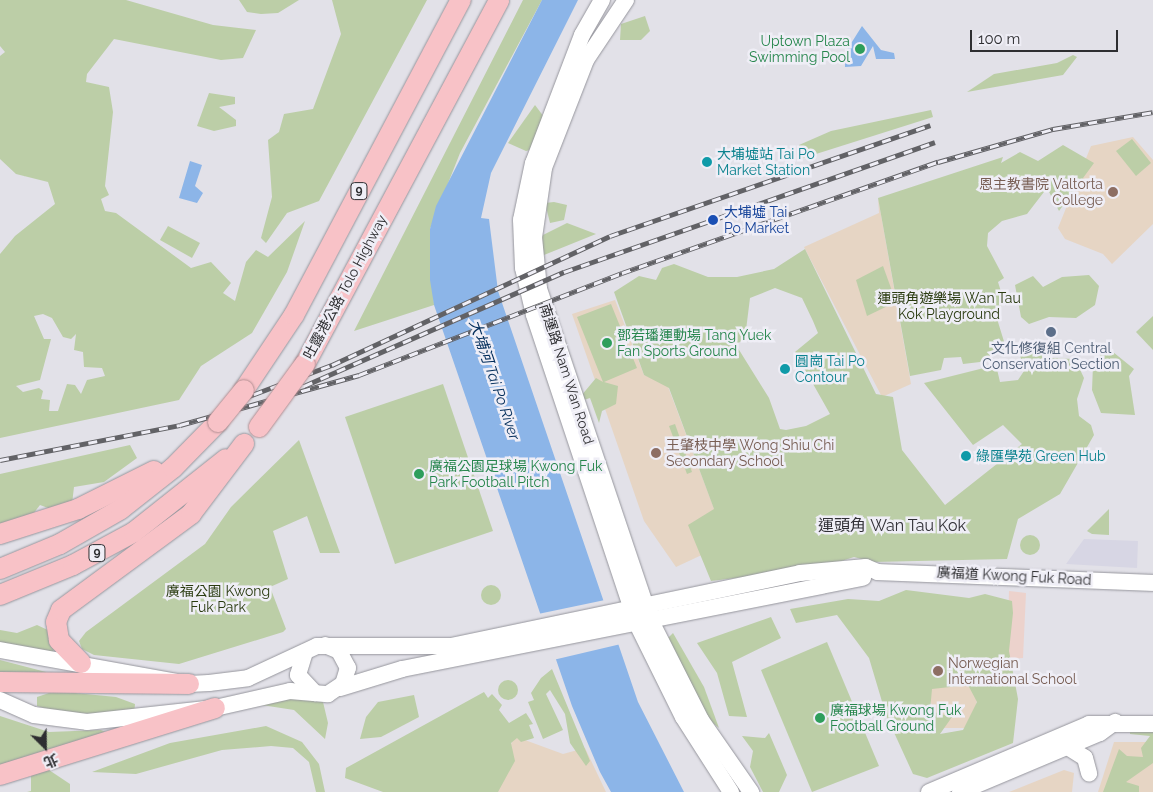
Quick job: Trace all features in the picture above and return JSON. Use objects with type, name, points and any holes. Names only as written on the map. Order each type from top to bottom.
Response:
[{"type":"highway","name":"9","points":[[0,569],[60,544],[115,513],[198,443],[244,390],[294,315],[461,0]]},
{"type":"highway","name":"吐露港公路 Tolo Highway","points":[[0,595],[73,565],[134,532],[244,444],[259,427],[305,364],[500,0]]},
{"type":"highway","points":[[0,534],[91,504],[198,443]]},
{"type":"highway","points":[[81,662],[59,640],[56,622],[61,610],[191,514],[244,444]]},
{"type":"highway","points":[[0,682],[188,684]]},
{"type":"highway","points":[[0,776],[215,708]]},
{"type":"main road","name":"南運路 Nam Wan Road","points":[[602,0],[582,35],[532,163],[523,205],[521,251],[534,315],[641,615],[683,717],[731,792]]},
{"type":"main road","name":"南運路 Nam Wan Road","points":[[626,0],[586,60],[553,143],[538,196],[534,237],[539,289],[641,615],[700,720],[750,792]]},
{"type":"main road","name":"廣福道 Kwong Fuk Road","points":[[528,637],[641,615],[800,573],[866,567],[878,572],[1152,584]]},
{"type":"main road","points":[[0,650],[81,662],[188,684],[248,678],[325,645],[437,647],[528,637]]},
{"type":"main road","points":[[0,700],[57,720],[103,721],[215,708],[290,691],[328,694],[340,688],[402,669],[528,637]]},
{"type":"main road","points":[[325,645],[339,651],[346,661],[347,674],[340,688]]},
{"type":"main road","points":[[305,652],[298,675],[314,693]]},
{"type":"main road","points":[[929,792],[1089,724],[1115,722],[1153,724]]},
{"type":"main road","points":[[960,792],[1066,746],[1115,722]]},
{"type":"main road","points":[[1066,746],[1085,758],[1089,773]]},
{"type":"shaded area","name":"恩主教書院 Valtorta College","points":[[1133,137],[1153,160],[1153,224],[1112,264],[1103,254],[1065,239],[1058,228],[1091,146]]},
{"type":"shaded area","points":[[878,198],[911,384],[882,397],[804,247],[879,213]]},
{"type":"shaded area","name":"王肇枝中學 Wong Shiu Chi Secondary School","points":[[615,300],[644,375],[667,384],[715,511],[706,553],[676,567],[644,521],[572,314]]},
{"type":"shaded area","points":[[1084,539],[1138,541],[1137,568],[1066,564]]},
{"type":"shaded area","points":[[1009,591],[1026,593],[1023,658],[1007,659]]},
{"type":"shaded area","points":[[873,621],[980,683],[972,728],[940,728],[930,700]]},
{"type":"shaded area","points":[[514,736],[563,754],[585,748],[606,792],[494,792]]},
{"type":"shaded area","points":[[1114,742],[1153,742],[1153,792],[1098,792]]},
{"type":"shaded area","points":[[1064,770],[1074,773],[1072,792],[1009,792]]},
{"type":"green space","points":[[0,0],[126,0],[213,25],[256,30],[243,58],[221,60],[114,39],[87,74],[86,82],[109,87],[113,112],[105,186],[109,195],[101,199],[105,211],[116,213],[191,268],[211,262],[231,283],[223,293],[235,301],[246,262],[256,250],[268,257],[305,221],[287,272],[252,333],[201,366],[179,400],[0,438],[0,254],[15,236],[55,204],[48,182],[16,174],[0,159],[0,56],[5,52],[0,46]],"holes":[[[43,314],[52,318],[63,337],[71,339],[76,334],[74,350],[83,352],[84,367],[102,368],[105,376],[87,380],[81,394],[75,385],[67,384],[58,411],[49,411],[50,400],[41,399],[43,391],[39,388],[23,392],[16,386],[40,380],[51,339],[44,339],[34,316]]]},
{"type":"green space","points":[[239,0],[299,0],[278,13],[261,14],[247,12]]},
{"type":"green space","points":[[332,0],[427,0],[319,201],[287,213],[266,243],[261,238],[272,197],[268,140],[279,132],[284,114],[313,109],[341,34]]},
{"type":"green space","points":[[523,0],[542,0],[460,153],[430,229],[434,305],[354,331]]},
{"type":"green space","points":[[645,16],[650,31],[641,40],[620,40],[621,24]]},
{"type":"green space","points":[[1073,55],[1077,57],[1063,75],[967,92],[994,74],[1057,63]]},
{"type":"green space","points":[[209,93],[235,97],[235,104],[219,107],[236,120],[236,126],[214,131],[197,126]]},
{"type":"green space","points":[[535,105],[550,125],[534,149],[526,151],[508,143]]},
{"type":"green space","points":[[931,110],[933,117],[797,160],[799,145],[831,131]]},
{"type":"green space","points":[[1132,139],[1151,163],[1136,176],[1116,151]]},
{"type":"green space","name":"運頭角遊樂場 Wan Tau Kok Playground","points":[[1063,145],[1094,163],[1059,211],[1047,188],[1027,214],[1002,221],[988,233],[987,246],[1004,278],[998,282],[1003,298],[998,322],[1006,348],[980,362],[963,364],[961,357],[944,358],[941,370],[910,376],[878,198],[1003,157],[1001,163],[1020,152],[1038,161]]},
{"type":"green space","points":[[554,202],[567,205],[564,220],[550,223],[545,203]]},
{"type":"green space","points":[[567,223],[596,234],[544,255],[541,236]]},
{"type":"green space","points":[[168,226],[200,243],[192,258],[160,240]]},
{"type":"green space","points":[[805,249],[876,394],[893,397],[902,450],[945,505],[1022,444],[1003,425],[973,445],[924,383],[996,365],[1000,382],[1018,380],[1024,371],[1037,370],[1022,362],[1018,349],[1024,341],[1046,358],[1075,359],[1084,378],[1077,399],[1079,416],[1091,425],[1094,435],[1060,494],[1018,519],[1007,559],[873,562],[854,557],[823,567],[711,581],[688,525],[714,509],[669,388],[644,375],[614,292],[639,276],[656,280],[662,268],[674,264],[708,277],[737,277],[774,269]],"holes":[[[775,288],[802,298],[818,333],[795,352],[830,414],[806,426],[786,430],[780,429],[769,398],[736,345],[745,338],[750,298]]]},
{"type":"green space","points":[[883,266],[896,302],[867,316],[856,280]]},
{"type":"green space","points":[[1089,275],[1099,286],[1095,305],[1076,318],[1049,317],[1029,324],[1021,317],[1015,285],[1033,276],[1043,287],[1062,277]]},
{"type":"green space","name":"鄧若璠運動場 Tang Yuek Fan Sports Ground","points":[[611,304],[637,368],[604,382],[618,386],[616,404],[602,411],[599,423],[590,398],[584,400],[581,396],[596,378],[603,382],[577,317]]},
{"type":"green space","points":[[1153,316],[1153,350],[1136,332]]},
{"type":"green space","points":[[1113,352],[1134,369],[1129,376],[1135,415],[1101,413],[1092,390],[1093,365],[1101,353]]},
{"type":"green space","name":"廣福公園足球場 Kwong Fuk Park Football Pitch","points":[[443,384],[493,531],[395,564],[345,417]]},
{"type":"green space","points":[[675,424],[692,472],[687,474],[669,426]]},
{"type":"green space","name":"廣福公園 Kwong Fuk Park","points":[[299,440],[340,553],[320,553],[307,516],[273,531],[288,579],[270,587],[286,629],[283,632],[179,664],[94,655],[82,649],[79,641],[86,632],[205,544],[231,507]]},
{"type":"green space","points":[[130,445],[137,458],[104,482],[74,487],[72,504],[56,511],[40,505],[23,527],[0,530],[0,474]]},
{"type":"green space","points":[[1109,509],[1109,535],[1092,534],[1087,531]]},
{"type":"green space","points":[[1030,535],[1037,538],[1040,545],[1037,552],[1030,555],[1023,552],[1020,545],[1023,538]]},
{"type":"green space","points":[[487,585],[495,585],[501,591],[501,599],[495,605],[487,605],[481,599],[481,591]]},
{"type":"green space","points":[[906,590],[969,598],[985,594],[1012,601],[1013,613],[1009,651],[1018,699],[1013,743],[927,778],[913,774],[886,715],[869,658],[837,615],[796,623],[790,609],[848,599],[879,601]],"holes":[[[968,685],[977,702],[963,730],[940,734],[952,717],[930,711],[932,689]]]},
{"type":"green space","points":[[771,617],[781,638],[732,662],[747,717],[729,716],[717,673],[697,643]]},
{"type":"green space","points":[[37,625],[50,631],[55,647],[50,657],[0,650],[0,630],[17,633]]},
{"type":"green space","points":[[673,633],[704,687],[719,728],[709,720],[668,638]]},
{"type":"green space","name":"廣福球場 Kwong Fuk Football Ground","points":[[827,642],[879,766],[812,792],[761,670]]},
{"type":"green space","points":[[0,660],[46,672],[47,679],[0,676]]},
{"type":"green space","points":[[552,669],[590,761],[586,766],[570,743],[565,714],[550,690],[546,694],[563,730],[543,739],[528,702],[534,700],[531,693],[541,678]]},
{"type":"green space","points":[[504,680],[512,680],[518,686],[518,694],[512,700],[504,700],[498,694],[498,686]]},
{"type":"green space","points":[[55,691],[116,697],[135,704],[134,715],[61,713],[37,706],[37,697]]},
{"type":"green space","points":[[484,692],[488,698],[492,694],[502,705],[499,710],[509,723],[526,713],[533,724],[529,725],[534,738],[521,742],[517,738],[511,743],[515,761],[498,792],[383,792],[345,778],[346,768]]},
{"type":"green space","points":[[306,695],[323,702],[328,723],[325,739],[294,710],[255,704]]},
{"type":"green space","points":[[414,695],[419,717],[381,737],[360,739],[366,717],[378,702]]},
{"type":"green space","points":[[0,716],[49,732],[101,730],[112,735],[0,769]]},
{"type":"green space","points":[[266,726],[302,742],[319,764],[325,792],[316,792],[309,762],[293,748],[271,746],[222,750],[136,774],[92,772],[170,743]]},
{"type":"green space","points":[[1130,729],[1153,730],[1153,763],[1126,782],[1139,786],[1139,792],[1103,792],[1119,749],[1127,756],[1143,757],[1141,748],[1150,736],[1130,734]]},
{"type":"green space","points":[[769,733],[787,775],[779,792],[763,792],[750,767],[753,751],[742,736],[765,738]]},
{"type":"green space","points":[[46,768],[70,784],[70,792],[27,792],[31,791],[31,773]]},
{"type":"water","name":"大埔河 Tai Po River","points":[[542,0],[578,0],[491,173],[481,218],[489,219],[498,291],[638,702],[684,792],[611,792],[600,772],[572,706],[434,305],[430,280],[430,229],[436,206]]},
{"type":"water","name":"Uptown Plaza Swimming Pool","points":[[862,26],[881,50],[894,53],[895,59],[876,59],[873,46],[861,66],[845,67],[845,53]]},
{"type":"water","points":[[190,161],[202,165],[195,186],[203,193],[197,203],[179,198]]},
{"type":"pier","points":[[605,600],[621,644],[553,660],[538,614]]},
{"type":"railway","points":[[0,460],[180,425],[359,375],[622,273],[938,162],[1053,129],[1153,112]]},
{"type":"railway","points":[[220,407],[332,365],[610,236],[930,125]]},
{"type":"railway","points":[[304,386],[564,272],[935,142]]},
{"type":"place","name":"Uptown Plaza Swimming Pool","points":[[860,49]]},
{"type":"place","name":"大埔墟站 Tai Po Market Station","points":[[707,162]]},
{"type":"place","name":"恩主教書院 Valtorta College","points":[[1113,192]]},
{"type":"place","name":"大埔墟 Tai Po Market","points":[[713,220]]},
{"type":"place","name":"文化修復組 Central Conservation Section","points":[[1051,332]]},
{"type":"place","name":"鄧若璠運動場 Tang Yuek Fan Sports Ground","points":[[607,343]]},
{"type":"place","name":"圓崗 Tai Po Contour","points":[[785,369]]},
{"type":"place","name":"王肇枝中學 Wong Shiu Chi Secondary School","points":[[656,453]]},
{"type":"place","name":"綠匯學苑 Green Hub","points":[[966,456]]},
{"type":"place","name":"廣福公園足球場 Kwong Fuk Park Football Pitch","points":[[419,474]]},
{"type":"place","name":"Norwegian International School","points":[[938,671]]},
{"type":"place","name":"廣福球場 Kwong Fuk Football Ground","points":[[820,718]]},
{"type":"district","name":"運頭角 Wan Tau Kok","points":[[892,526]]}]
